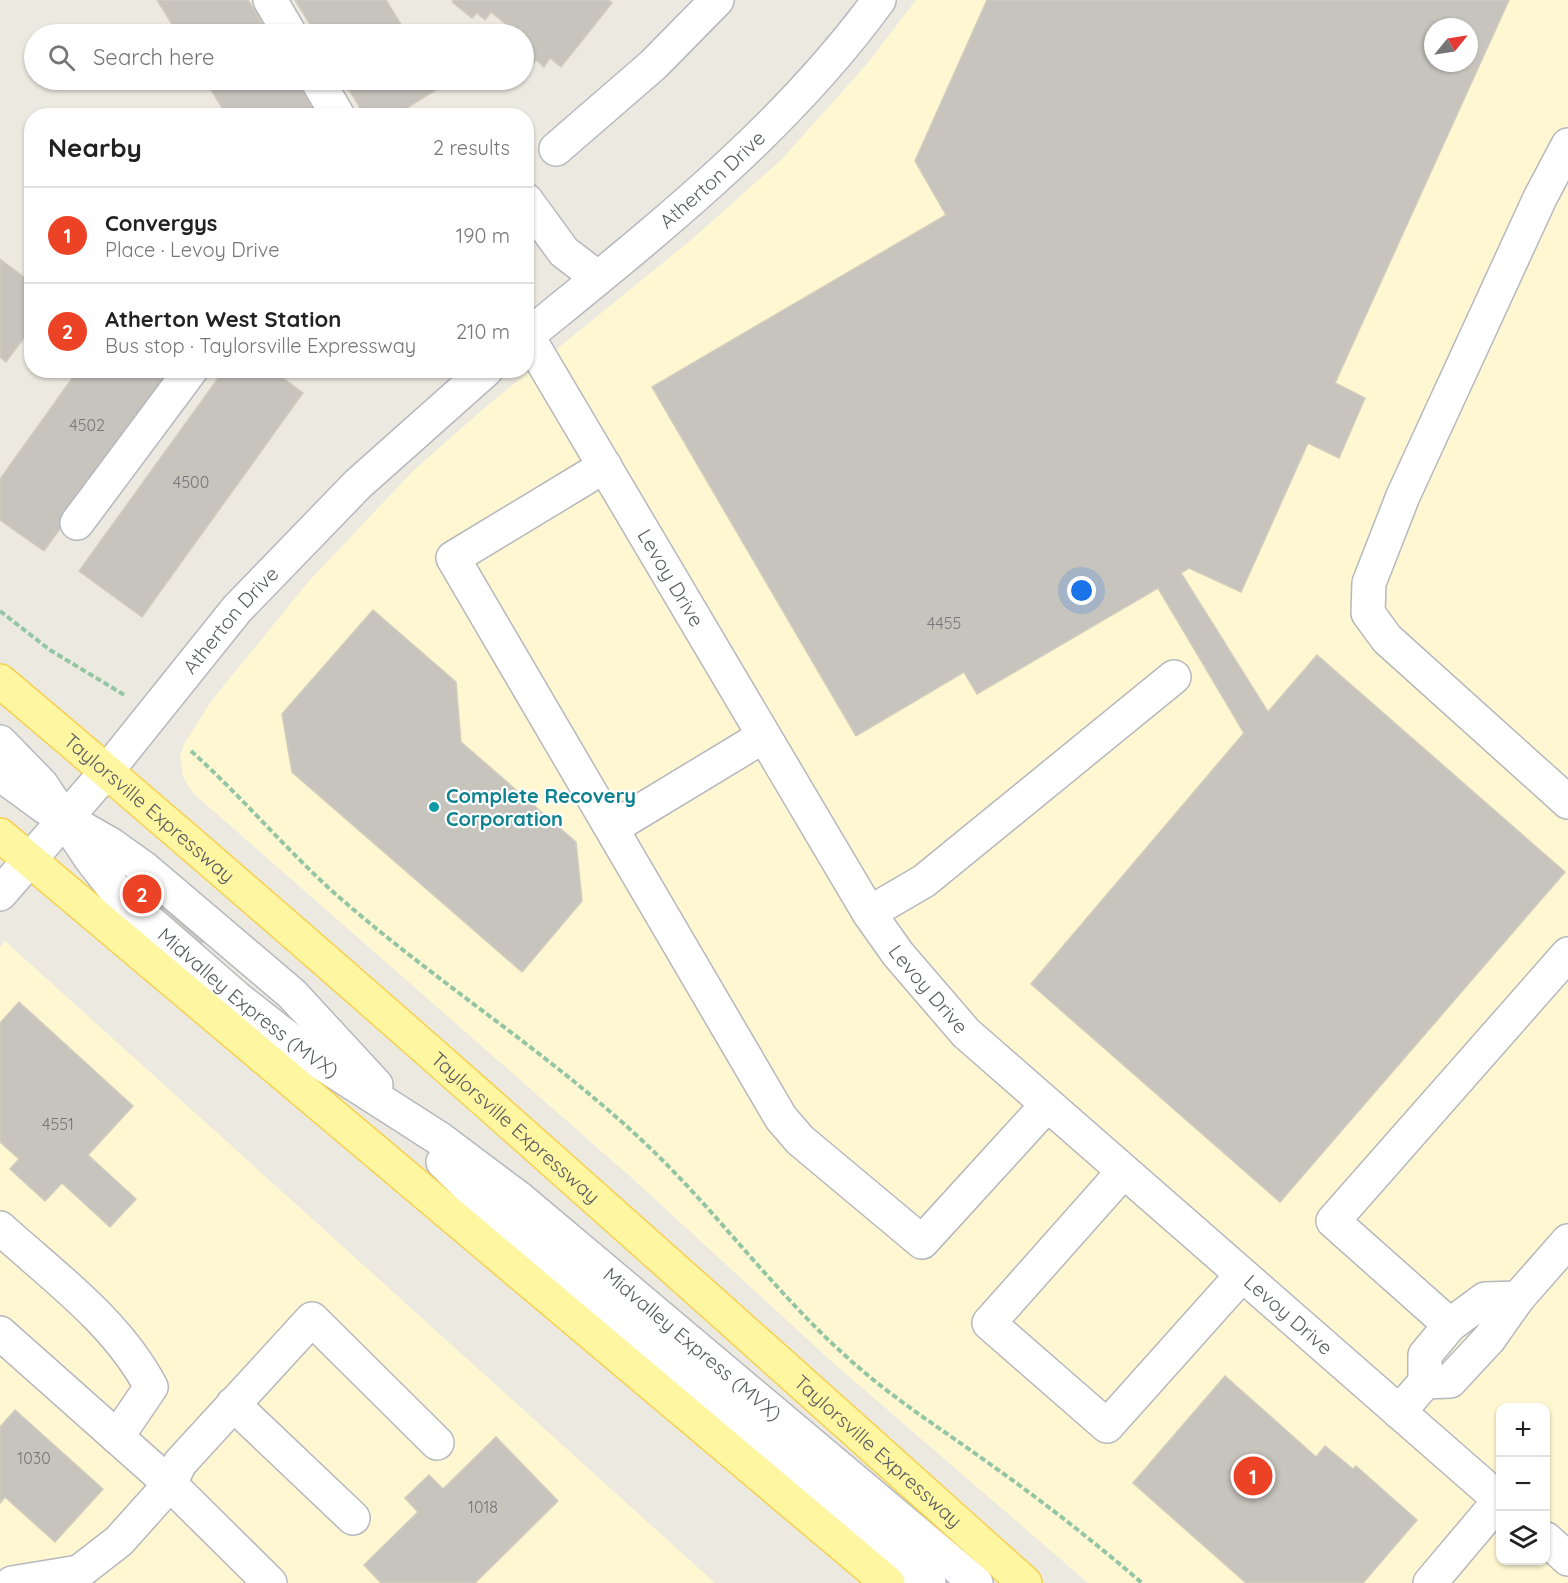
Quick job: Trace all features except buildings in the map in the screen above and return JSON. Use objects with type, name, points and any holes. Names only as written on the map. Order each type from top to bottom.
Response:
[{"type":"main road","name":"Taylorsville Expressway","points":[[0,681],[107,771],[557,1162],[1025,1583]]},
{"type":"main road","points":[[0,835],[888,1583]]},
{"type":"street","points":[[270,0],[284,24]]},
{"type":"street","points":[[556,149],[653,64],[717,0]]},
{"type":"street","name":"Atherton Drive","points":[[534,331],[762,134],[810,86],[879,0]]},
{"type":"street","points":[[323,90],[333,108]]},
{"type":"street","points":[[1568,145],[1540,198],[1403,496],[1370,583],[1368,613],[1387,639],[1568,802]]},
{"type":"street","points":[[534,211],[564,252],[598,278]]},
{"type":"street","name":"Levoy Drive","points":[[534,349],[869,913],[898,954],[966,1033],[1496,1497]]},
{"type":"street","points":[[77,524],[186,378]]},
{"type":"street","name":"Atherton Drive","points":[[0,894],[107,771],[237,609],[297,545],[422,425],[477,378]]},
{"type":"street","points":[[605,466],[453,558],[781,1118],[800,1140],[922,1242],[1047,1105]]},
{"type":"street","points":[[869,913],[924,881],[1174,677]]},
{"type":"street","points":[[612,828],[764,736]]},
{"type":"street","name":"Midvalley Express (MVX)","points":[[0,742],[27,768],[65,818]]},
{"type":"street","name":"Midvalley Express (MVX)","points":[[0,774],[25,794],[110,844],[146,869],[292,994],[337,1040],[436,1154],[493,1211],[929,1583]]},
{"type":"street","points":[[1450,1325],[1333,1221],[1568,954]]},
{"type":"street","name":"Midvalley Express (MVX)","points":[[401,1114],[440,1139],[520,1199],[976,1583]]},
{"type":"street","points":[[1124,1172],[989,1323],[1107,1426],[1242,1275]]},
{"type":"street","points":[[0,1228],[118,1336],[137,1361],[152,1387],[117,1437]]},
{"type":"street","points":[[1425,1382],[1450,1381],[1489,1339],[1518,1298],[1568,1241]]},
{"type":"street","points":[[1399,1412],[1425,1382],[1425,1355],[1450,1325],[1485,1299],[1518,1298]]},
{"type":"street","points":[[12,1583],[79,1572],[119,1541],[170,1484],[180,1463],[312,1319],[437,1443]]},
{"type":"street","points":[[4,1344],[170,1484],[270,1583]]},
{"type":"street","points":[[233,1404],[353,1518]]},
{"type":"street","points":[[1430,1583],[1496,1505]]},
{"type":"street","points":[[1550,1543],[1568,1559]]},
{"type":"path","points":[[0,611],[50,650],[130,699]]},
{"type":"path","points":[[191,751],[330,889],[406,953],[552,1061],[600,1102],[699,1198],[776,1287],[850,1360],[937,1429],[1052,1509],[1142,1583]]},
{"type":"shaded area","points":[[916,0],[1568,0],[1568,1583],[1088,1583],[831,1361],[633,1179],[193,793],[183,777],[180,757],[184,744],[212,700],[309,581],[414,470],[521,378],[534,378],[534,368],[691,240],[781,160],[867,64]]},
{"type":"shaded area","points":[[5,941],[715,1583],[0,1583],[0,947]]},
{"type":"place","name":"Complete Recovery Corporation","points":[[434,807]]},
{"type":"place","name":"Atherton West Station","points":[[142,894]]},
{"type":"place","name":"Convergys","points":[[1253,1476]]}]
